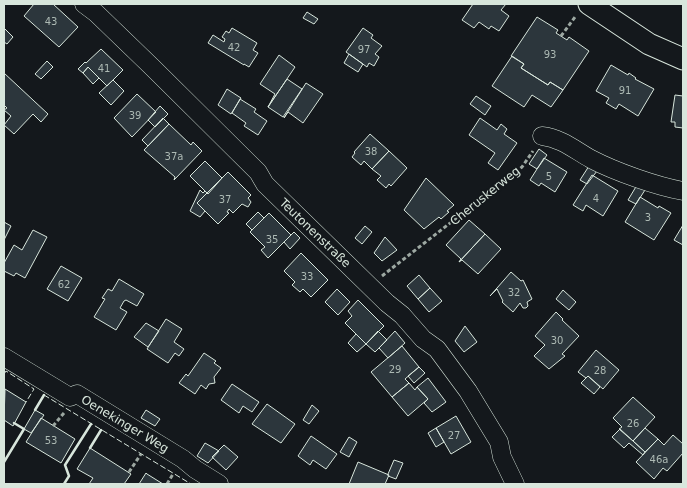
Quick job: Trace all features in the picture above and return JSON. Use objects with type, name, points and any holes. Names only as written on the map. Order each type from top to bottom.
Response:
[{"type":"street","name":"Teutonenstraße","points":[[84,4],[96,13],[159,74],[258,172],[265,184],[387,303],[402,315],[423,339],[437,350],[457,376],[499,442],[502,457],[515,484]]},
{"type":"street","points":[[582,9],[649,44],[683,59]]},
{"type":"street","points":[[542,136],[556,138],[592,159],[620,171],[683,191]]},
{"type":"street","name":"Oenekinger Weg","points":[[4,357],[70,397],[77,394],[183,459],[219,484]]},
{"type":"path","points":[[561,36],[582,9]]},
{"type":"path","name":"Cheruskerweg","points":[[370,286],[522,167],[542,136]]},
{"type":"building","points":[[34,4],[53,4],[78,27],[59,47],[24,16]]},
{"type":"building","points":[[473,4],[506,4],[501,10],[509,16],[499,31],[491,26],[489,29],[479,22],[474,28],[462,20]]},
{"type":"building","points":[[307,12],[318,19],[314,24],[303,18]]},
{"type":"building","points":[[537,17],[558,30],[556,33],[567,40],[569,37],[589,51],[563,90],[550,82],[548,85],[521,68],[524,64],[511,56]]},
{"type":"building","points":[[4,28],[13,37],[7,44],[4,42]]},
{"type":"building","points":[[232,28],[257,43],[253,50],[258,53],[249,67],[208,43],[213,35],[224,42],[225,39],[222,37],[226,31],[229,33]]},
{"type":"building","points":[[363,28],[373,35],[371,38],[382,46],[375,54],[379,57],[374,66],[369,63],[367,67],[346,52]]},
{"type":"building","points":[[101,49],[123,70],[107,86],[88,67],[83,73],[78,69]]},
{"type":"building","points":[[349,54],[363,64],[358,72],[344,63]]},
{"type":"building","points":[[279,55],[295,67],[268,107],[275,94],[260,84]]},
{"type":"building","points":[[512,56],[524,64],[521,68],[548,85],[550,82],[563,90],[551,107],[532,95],[524,107],[492,86]]},
{"type":"building","points":[[47,61],[53,67],[41,79],[35,74]]},
{"type":"building","points":[[611,65],[628,75],[629,73],[635,79],[654,89],[638,116],[619,104],[616,109],[606,103],[609,98],[596,91]]},
{"type":"building","points":[[88,67],[99,78],[93,84],[83,73]]},
{"type":"building","points":[[4,73],[48,114],[41,122],[33,114],[14,134],[4,125],[11,116],[4,110],[7,108],[4,105]]},
{"type":"building","points":[[287,79],[302,89],[283,117],[268,107]]},
{"type":"building","points":[[113,80],[124,91],[111,105],[99,93]]},
{"type":"building","points":[[306,83],[323,94],[303,123],[288,112],[284,118]]},
{"type":"building","points":[[227,89],[241,98],[231,114],[218,105]]},
{"type":"building","points":[[137,94],[156,112],[132,137],[114,118]]},
{"type":"building","points":[[675,95],[683,96],[683,128],[675,127],[675,122],[671,122]]},
{"type":"building","points":[[476,96],[491,106],[485,115],[470,104]]},
{"type":"building","points":[[240,99],[256,109],[254,112],[267,121],[258,135],[244,126],[246,123],[232,113]]},
{"type":"building","points":[[160,106],[168,114],[155,127],[148,120]]},
{"type":"building","points":[[163,118],[169,124],[148,146],[142,140]]},
{"type":"building","points":[[480,118],[497,130],[501,124],[507,129],[504,134],[517,143],[498,170],[488,163],[495,153],[469,135]]},
{"type":"building","points":[[169,124],[191,145],[193,142],[202,151],[174,180],[175,177],[144,150]]},
{"type":"building","points":[[370,134],[389,151],[372,169],[364,161],[361,165],[352,157],[354,152]]},
{"type":"building","points":[[539,149],[547,155],[537,169],[529,164]]},
{"type":"building","points":[[389,151],[407,168],[391,186],[389,184],[386,188],[377,180],[381,176],[372,169]]},
{"type":"building","points":[[544,158],[567,172],[555,192],[541,183],[539,186],[530,180]]},
{"type":"building","points":[[205,161],[222,178],[208,194],[190,176]]},
{"type":"building","points":[[589,166],[597,171],[587,184],[580,180]]},
{"type":"building","points":[[228,172],[251,195],[248,198],[251,202],[248,207],[242,204],[233,213],[229,209],[227,212],[229,213],[218,224],[197,203]]},
{"type":"building","points":[[592,175],[618,191],[603,216],[586,205],[583,211],[573,205]]},
{"type":"building","points":[[426,178],[454,205],[441,219],[439,217],[424,229],[404,210]]},
{"type":"building","points":[[637,185],[645,190],[636,204],[628,200]]},
{"type":"building","points":[[200,190],[203,193],[205,191],[207,193],[197,203],[205,211],[200,217],[190,211]]},
{"type":"building","points":[[640,197],[658,208],[659,206],[671,213],[654,240],[625,222]]},
{"type":"building","points":[[258,212],[264,218],[252,230],[246,224]]},
{"type":"building","points":[[269,213],[291,235],[268,258],[261,250],[265,247],[250,232]]},
{"type":"building","points":[[469,220],[485,234],[459,262],[461,259],[446,245]]},
{"type":"building","points":[[4,222],[11,226],[4,240]]},
{"type":"building","points":[[683,225],[683,245],[674,240]]},
{"type":"building","points":[[365,226],[372,232],[362,244],[355,238]]},
{"type":"building","points":[[33,230],[47,237],[25,278],[16,273],[14,276],[4,271],[4,263],[14,245],[22,250]]},
{"type":"building","points":[[294,232],[300,238],[290,249],[284,242]]},
{"type":"building","points":[[485,234],[501,249],[478,274],[462,260],[459,262]]},
{"type":"building","points":[[385,237],[397,250],[382,261],[374,253]]},
{"type":"building","points":[[301,253],[328,280],[311,297],[303,289],[300,292],[292,285],[295,282],[284,271]]},
{"type":"building","points":[[61,266],[82,278],[68,301],[47,289]]},
{"type":"building","points":[[511,272],[521,281],[523,280],[532,299],[527,302],[528,306],[526,308],[523,308],[520,303],[513,312],[502,302],[497,289],[490,296]]},
{"type":"building","points":[[419,275],[430,288],[418,299],[407,286]]},
{"type":"building","points":[[119,279],[144,294],[137,306],[126,300],[124,301],[120,308],[127,312],[116,330],[94,317],[105,299],[102,298],[108,289],[112,291]]},
{"type":"building","points":[[430,288],[442,301],[429,312],[418,299]]},
{"type":"building","points":[[337,289],[350,302],[338,315],[325,302]]},
{"type":"building","points":[[563,290],[576,302],[569,310],[556,299]]},
{"type":"building","points":[[358,300],[384,326],[366,344],[345,323],[352,316],[348,311]]},
{"type":"building","points":[[556,312],[579,336],[562,354],[565,356],[549,369],[534,356],[545,345],[535,336]]},
{"type":"building","points":[[166,319],[182,329],[174,342],[184,349],[179,356],[175,353],[168,363],[147,349]]},
{"type":"building","points":[[146,323],[159,331],[148,347],[134,337]]},
{"type":"building","points":[[465,326],[477,342],[464,352],[455,341]]},
{"type":"building","points":[[378,331],[387,340],[375,352],[366,344]]},
{"type":"building","points":[[395,331],[405,343],[388,358],[379,348]]},
{"type":"building","points":[[356,334],[366,344],[357,352],[348,343]]},
{"type":"building","points":[[402,346],[419,367],[405,379],[409,383],[392,397],[371,372]]},
{"type":"building","points":[[596,350],[619,370],[603,389],[588,376],[586,378],[578,372]]},
{"type":"building","points":[[204,353],[216,361],[214,363],[221,368],[214,377],[215,383],[209,384],[206,389],[201,385],[195,394],[179,383],[186,374],[188,376]]},
{"type":"building","points":[[419,367],[425,373],[414,383],[408,376]]},
{"type":"building","points":[[588,376],[600,387],[594,394],[581,383]]},
{"type":"building","points":[[428,378],[446,402],[432,412],[424,403],[428,399],[417,387]]},
{"type":"building","points":[[409,383],[415,390],[417,387],[428,399],[408,416],[392,397]]},
{"type":"building","points":[[232,384],[259,402],[252,412],[243,406],[239,413],[221,400]]},
{"type":"building","points":[[5,389],[26,402],[13,426],[4,420]]},
{"type":"building","points":[[633,397],[655,417],[633,441],[619,429],[622,427],[613,418]]},
{"type":"building","points":[[267,404],[295,424],[281,443],[252,424]]},
{"type":"building","points":[[312,405],[319,411],[309,424],[303,420]]},
{"type":"building","points":[[35,410],[44,415],[31,433],[24,429]]},
{"type":"building","points":[[146,410],[160,419],[155,426],[141,418]]},
{"type":"building","points":[[456,416],[471,442],[451,454],[436,428]]},
{"type":"building","points":[[41,418],[75,439],[61,463],[26,442]]},
{"type":"building","points":[[436,428],[444,442],[436,447],[428,433]]},
{"type":"building","points":[[645,428],[658,439],[645,452],[633,441]]},
{"type":"building","points":[[620,429],[645,452],[643,455],[629,443],[624,448],[612,437]]},
{"type":"building","points":[[673,435],[683,444],[683,453],[667,471],[663,468],[654,479],[636,462],[658,439],[664,445]]},
{"type":"building","points":[[311,436],[337,454],[326,469],[313,460],[310,465],[298,456]]},
{"type":"building","points":[[349,437],[357,442],[349,457],[340,452]]},
{"type":"building","points":[[205,443],[219,451],[208,463],[197,456]]},
{"type":"building","points":[[224,445],[238,457],[226,470],[212,457]]},
{"type":"building","points":[[90,448],[131,474],[124,484],[89,484],[93,478],[77,469]]},
{"type":"building","points":[[394,460],[403,463],[396,479],[388,476]]},
{"type":"building","points":[[358,462],[389,475],[385,484],[349,484]]},
{"type":"building","points":[[147,474],[163,484],[139,484]]},
{"type":"fence","points":[[4,374],[6,371],[34,389],[26,402]]},
{"type":"fence","points":[[44,395],[191,484]]},
{"type":"wall","points":[[35,410],[44,395]]},
{"type":"wall","points":[[4,462],[24,429],[14,423]]},
{"type":"wall","points":[[64,484],[69,476],[65,465],[91,424]]},
{"type":"wall","points":[[90,448],[101,430]]}]
